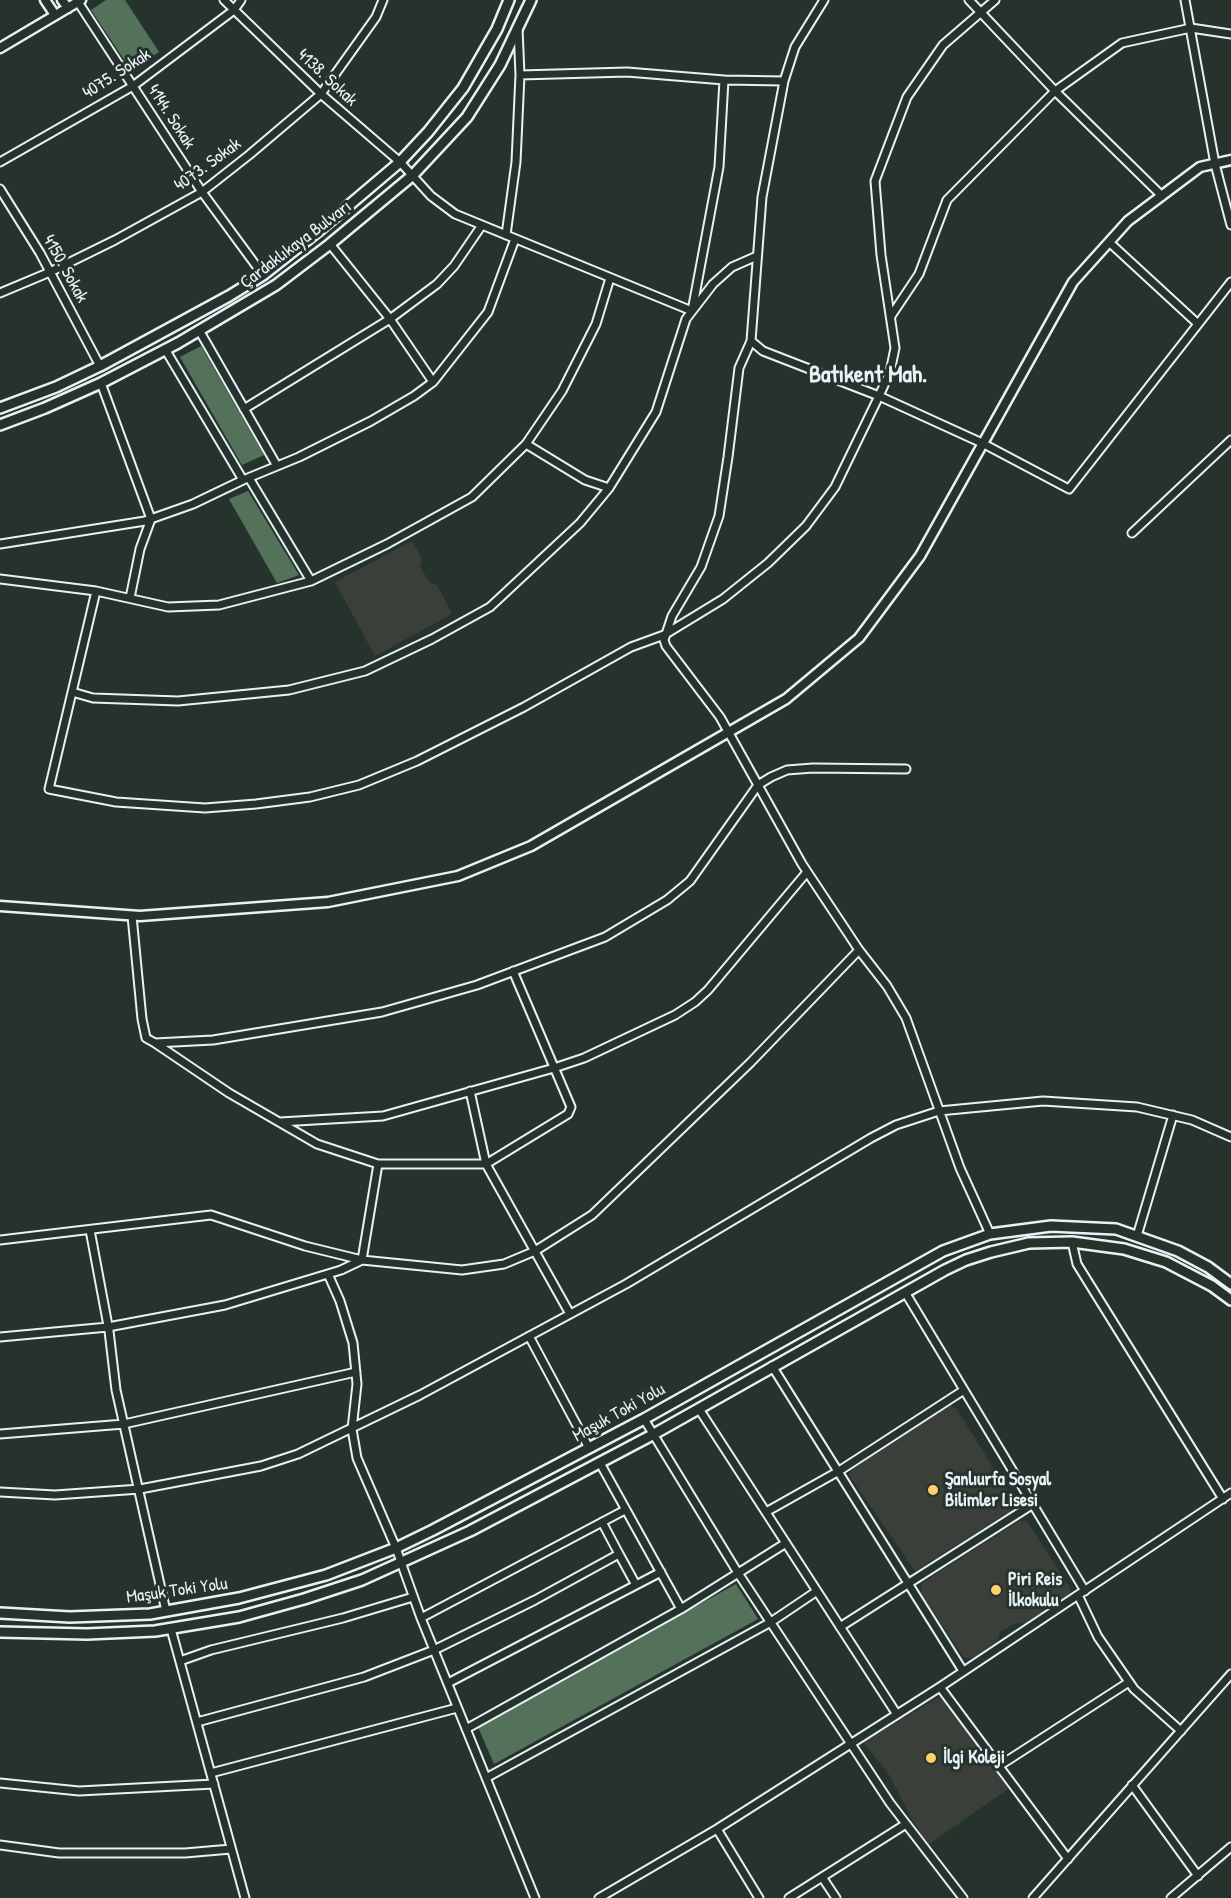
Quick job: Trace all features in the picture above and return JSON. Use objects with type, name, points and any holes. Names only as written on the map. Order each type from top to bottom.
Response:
[{"type":"main road","name":"Çardaklıkaya Bulvarı","points":[[0,408],[56,387],[100,366],[263,275],[400,162],[428,132],[463,88],[497,29],[509,0]]},
{"type":"main road","name":"Çardaklıkaya Bulvarı","points":[[0,425],[101,383],[165,349],[276,285],[330,244],[413,175],[467,117],[500,65],[531,0]]},
{"type":"main road","name":"Maşuk Toki Yolu","points":[[0,1613],[70,1617],[166,1611],[239,1599],[326,1575],[396,1548],[644,1419],[944,1251],[990,1234],[1051,1226],[1116,1229],[1178,1251],[1208,1267],[1231,1284]]},
{"type":"main road","points":[[0,1632],[87,1634],[171,1629],[239,1617],[362,1580],[470,1531],[654,1434],[905,1292],[966,1260],[991,1252],[1029,1243],[1072,1242],[1124,1249],[1166,1262],[1212,1286],[1231,1300]]},
{"type":"street","points":[[45,0],[55,15]]},
{"type":"street","name":"4138. Sokak","points":[[224,0],[321,94],[400,162],[431,196],[455,214],[692,311]]},
{"type":"street","name":"4075. Sokak","points":[[0,162],[133,86],[234,10],[241,0]]},
{"type":"street","name":"4073. Sokak","points":[[0,293],[50,272],[115,240],[202,192],[321,94],[376,17],[383,0]]},
{"type":"street","points":[[824,0],[795,47],[784,81],[762,197],[751,341],[739,368],[719,516],[701,567],[672,616],[664,635],[666,646],[720,717],[807,872],[859,950],[887,986],[906,1018],[960,1168],[990,1234]]},
{"type":"street","points":[[969,0],[1054,91],[1162,196]]},
{"type":"street","points":[[96,591],[49,789],[116,802],[205,808],[310,797],[359,785],[417,761],[631,647],[664,635],[723,599],[768,563],[807,526],[836,487],[890,372],[895,348],[881,255],[875,181],[907,97],[943,45],[995,0]]},
{"type":"street","points":[[1185,0],[1215,164],[1231,225]]},
{"type":"street","points":[[0,48],[55,15],[65,4],[80,1]]},
{"type":"street","name":"4144. Sokak","points":[[80,1],[202,192],[263,275]]},
{"type":"street","points":[[506,235],[516,162],[520,75],[518,27]]},
{"type":"street","points":[[891,316],[919,274],[947,200],[1054,91],[1122,43],[1191,28],[1231,34]]},
{"type":"street","points":[[520,75],[627,72],[724,80],[784,81]]},
{"type":"street","points":[[692,311],[719,167],[724,80]]},
{"type":"street","points":[[0,906],[132,916],[328,902],[458,876],[531,846],[786,699],[859,638],[920,556],[1073,282],[1128,221],[1200,167],[1231,160]]},
{"type":"street","name":"4150. Sokak","points":[[0,189],[50,272],[100,366]]},
{"type":"street","points":[[244,409],[390,319],[437,284],[454,266],[482,225]]},
{"type":"street","points":[[0,544],[151,519],[193,504],[371,421],[414,396],[433,382],[488,312],[515,239]]},
{"type":"street","points":[[1109,242],[1198,324]]},
{"type":"street","points":[[330,244],[390,319],[433,382]]},
{"type":"street","points":[[72,692],[93,698],[178,701],[289,690],[365,671],[432,639],[490,607],[580,523],[609,488],[656,412],[686,319],[712,284],[732,267],[757,256]]},
{"type":"street","points":[[0,579],[96,591],[168,607],[219,605],[310,581],[387,544],[472,497],[526,444],[562,391],[596,324],[610,278]]},
{"type":"street","points":[[751,341],[763,351],[879,396],[982,443],[1069,489],[1231,282]]},
{"type":"street","points":[[199,330],[277,466]]},
{"type":"street","points":[[165,349],[310,581]]},
{"type":"street","points":[[101,383],[151,519],[140,549],[129,598]]},
{"type":"street","points":[[1132,533],[1231,440]]},
{"type":"street","points":[[526,444],[585,480],[609,488]]},
{"type":"street","points":[[155,1043],[213,1040],[382,1012],[477,985],[605,937],[667,900],[690,881],[758,785],[787,770],[906,769]]},
{"type":"street","points":[[280,1122],[383,1116],[584,1058],[675,1015],[708,990],[807,872]]},
{"type":"street","points":[[132,916],[142,1019],[146,1038],[229,1093],[317,1144],[378,1164],[486,1164],[568,1114],[571,1107],[513,971]]},
{"type":"street","points":[[0,1240],[211,1215],[304,1246],[362,1260],[462,1270],[504,1264],[535,1251],[600,1208],[750,1063],[859,950]]},
{"type":"street","points":[[470,1092],[486,1164],[570,1314]]},
{"type":"street","points":[[0,1492],[55,1495],[140,1489],[261,1466],[298,1454],[420,1395],[626,1284],[871,1138],[896,1125],[939,1111],[1043,1101],[1137,1107],[1192,1120],[1231,1137]]},
{"type":"street","points":[[1137,1236],[1173,1115]]},
{"type":"street","points":[[362,1260],[378,1164]]},
{"type":"street","points":[[90,1230],[108,1327],[116,1390],[166,1611]]},
{"type":"street","points":[[1072,1242],[1077,1264],[1223,1499]]},
{"type":"street","points":[[0,1336],[108,1327],[225,1305],[328,1274],[362,1260]]},
{"type":"street","points":[[328,1274],[340,1301],[353,1343],[357,1384],[352,1429],[357,1458],[396,1548],[421,1618],[535,1898]]},
{"type":"street","points":[[905,1292],[1085,1590]]},
{"type":"street","points":[[529,1336],[590,1448]]},
{"type":"street","points":[[772,1366],[963,1671]]},
{"type":"street","points":[[0,1434],[124,1424],[356,1372]]},
{"type":"street","points":[[766,1512],[839,1471],[964,1390]]},
{"type":"street","points":[[699,1409],[896,1713]]},
{"type":"street","points":[[644,1419],[738,1573],[851,1743],[906,1824],[963,1898]]},
{"type":"street","points":[[600,1463],[681,1609]]},
{"type":"street","points":[[599,1898],[717,1829],[940,1687],[1231,1493]]},
{"type":"street","points":[[840,1627],[1033,1504]]},
{"type":"street","points":[[421,1618],[625,1510]]},
{"type":"street","points":[[602,1522],[636,1585]]},
{"type":"street","points":[[466,1729],[681,1609],[786,1543]]},
{"type":"street","points":[[196,1722],[364,1677],[434,1650],[535,1600],[619,1554]]},
{"type":"street","points":[[448,1683],[661,1572]]},
{"type":"street","points":[[486,1778],[771,1622],[817,1591]]},
{"type":"street","points":[[1078,1595],[1098,1637],[1134,1689],[1181,1731]]},
{"type":"street","points":[[180,1661],[211,1650],[343,1618],[413,1597]]},
{"type":"street","points":[[171,1629],[245,1898]]},
{"type":"street","points":[[1033,1898],[1231,1674]]},
{"type":"street","points":[[999,1766],[1129,1682]]},
{"type":"street","points":[[940,1687],[1068,1859]]},
{"type":"street","points":[[211,1773],[458,1708]]},
{"type":"street","points":[[0,1783],[79,1791],[214,1784]]},
{"type":"street","points":[[1132,1785],[1198,1876]]},
{"type":"street","points":[[789,1898],[906,1824]]},
{"type":"street","points":[[717,1829],[759,1898]]},
{"type":"street","points":[[0,1845],[59,1853],[185,1853],[231,1849]]},
{"type":"street","points":[[1171,1898],[1231,1847]]},
{"type":"street","points":[[822,1877],[836,1898]]},
{"type":"shaded area","points":[[412,541],[422,559],[420,567],[430,583],[437,585],[452,614],[375,656],[335,582]]},
{"type":"shaded area","name":"Şanlıurfa Sosyal Bilimler Lisesi","points":[[948,1405],[956,1408],[1016,1504],[1012,1510],[915,1571],[849,1475],[853,1466]]},
{"type":"shaded area","name":"Piri Reis İlkokulu","points":[[1019,1521],[1027,1521],[1070,1588],[1070,1595],[1026,1624],[1016,1623],[1000,1632],[998,1640],[973,1658],[964,1658],[921,1593],[922,1583]]},
{"type":"shaded area","name":"İlgi Koleji","points":[[944,1694],[1008,1789],[926,1846],[888,1773],[863,1742]]},
{"type":"green space","points":[[106,0],[125,0],[159,52],[131,70],[91,10]]},
{"type":"green space","points":[[201,346],[264,455],[242,465],[180,357]]},
{"type":"green space","points":[[248,491],[299,575],[277,583],[229,499]]},
{"type":"green space","points":[[736,1584],[758,1619],[494,1764],[478,1727]]},
{"type":"place","name":"Şanlıurfa Sosyal Bilimler Lisesi","points":[[933,1490]]},
{"type":"place","name":"Piri Reis İlkokulu","points":[[996,1590]]},
{"type":"place","name":"İlgi Koleji","points":[[931,1758]]},
{"type":"district","name":"Batıkent Mah.","points":[[868,376]]}]
